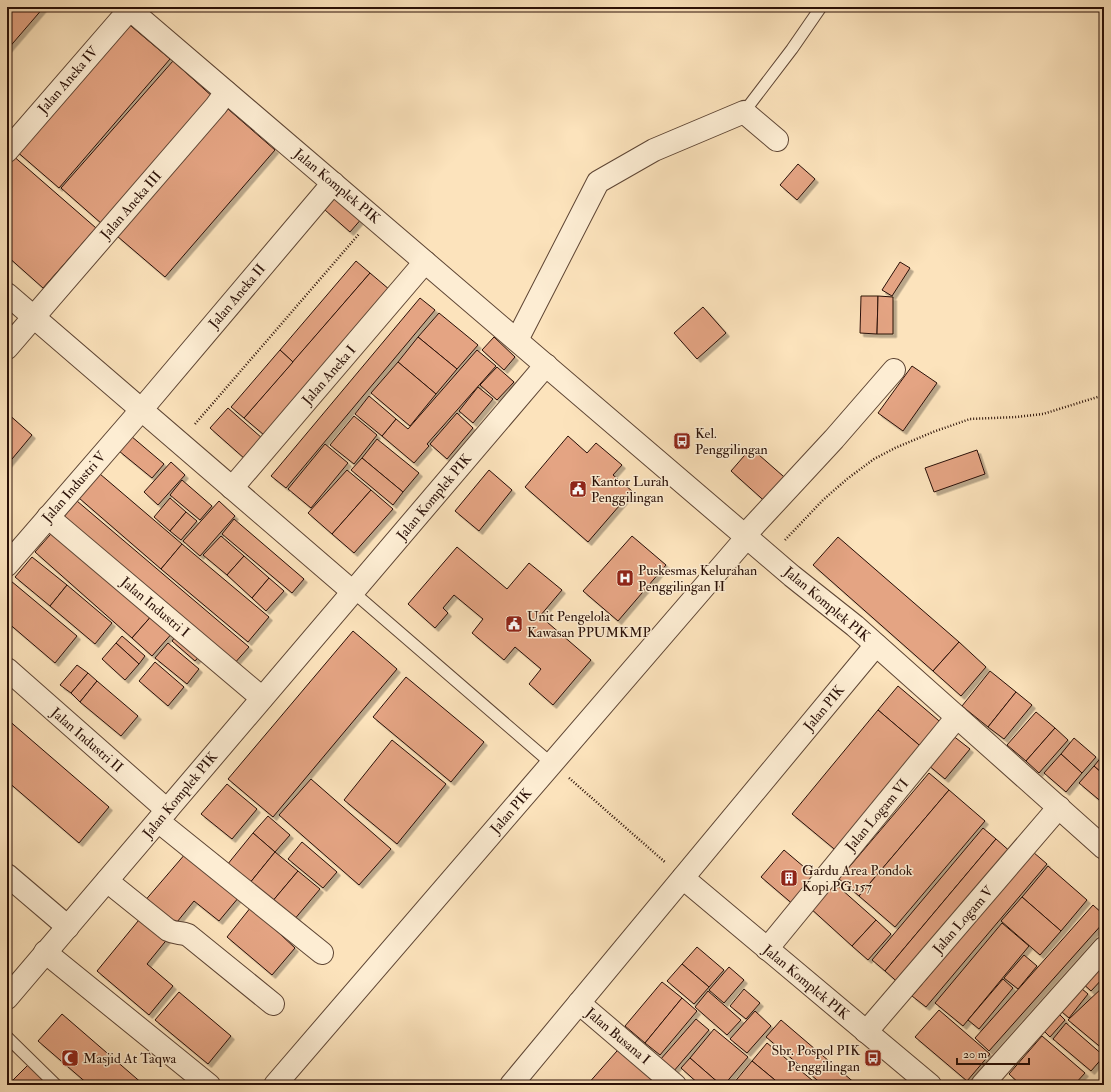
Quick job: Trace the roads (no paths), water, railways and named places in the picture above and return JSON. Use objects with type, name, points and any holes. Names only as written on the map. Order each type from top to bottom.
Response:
[{"type":"street","name":"Jalan Komplek PIK","points":[[129,8],[792,576],[855,626],[1104,848]]},
{"type":"street","name":"Jalan Aneka IV","points":[[7,151],[129,8]]},
{"type":"street","name":"Jalan Aneka III","points":[[7,348],[216,106],[226,92]]},
{"type":"street","points":[[517,340],[598,182],[654,150],[744,112],[777,140]]},
{"type":"street","name":"Jalan Aneka II","points":[[141,410],[333,182]]},
{"type":"street","name":"Jalan Aneka I","points":[[232,488],[425,262]]},
{"type":"street","points":[[7,294],[352,592]]},
{"type":"street","name":"Jalan Komplek PIK","points":[[7,998],[546,365]]},
{"type":"street","name":"Jalan PIK","points":[[275,1085],[552,764],[746,536],[894,370]]},
{"type":"street","name":"Jalan Industri V","points":[[7,565],[141,410]]},
{"type":"street","name":"Jalan Industri I","points":[[48,517],[262,698]]},
{"type":"street","name":"Jalan PIK","points":[[511,1085],[876,645]]},
{"type":"street","name":"Jalan Industri II","points":[[7,669],[162,815],[322,954]]},
{"type":"street","name":"Jalan Logam VI","points":[[767,948],[957,717]]},
{"type":"street","name":"Jalan Logam V","points":[[866,1032],[1059,807]]},
{"type":"street","points":[[7,876],[68,927]]},
{"type":"street","name":"Jalan Komplek PIK","points":[[683,878],[930,1085]]},
{"type":"street","points":[[107,881],[168,930],[175,934],[188,934],[273,1004]]},
{"type":"street","points":[[982,1085],[1104,948]]},
{"type":"street","points":[[45,952],[209,1085]]},
{"type":"street","name":"Jalan Busana I","points":[[579,1003],[675,1085]]},
{"type":"lane","points":[[744,112],[792,49],[821,7]]},
{"type":"lane","points":[[352,592],[552,764]]},
{"type":"lane","points":[[7,1037],[56,1085]]},
{"type":"place","name":"Kel. Penggilingan","points":[[682,441]]},
{"type":"place","name":"Kantor Lurah Penggilingan","points":[[578,489]]},
{"type":"place","name":"Puskesmas Kelurahan Penggilingan II","points":[[625,578]]},
{"type":"place","name":"Unit Pengelola Kawasan PPUMKMP","points":[[514,624]]},
{"type":"place","name":"Gardu Area Pondok Kopi PG.157","points":[[789,878]]},
{"type":"place","name":"Masjid At Taqwa","points":[[70,1058]]},
{"type":"place","name":"Sbr. Pospol PIK Penggilingan","points":[[873,1058]]}]
